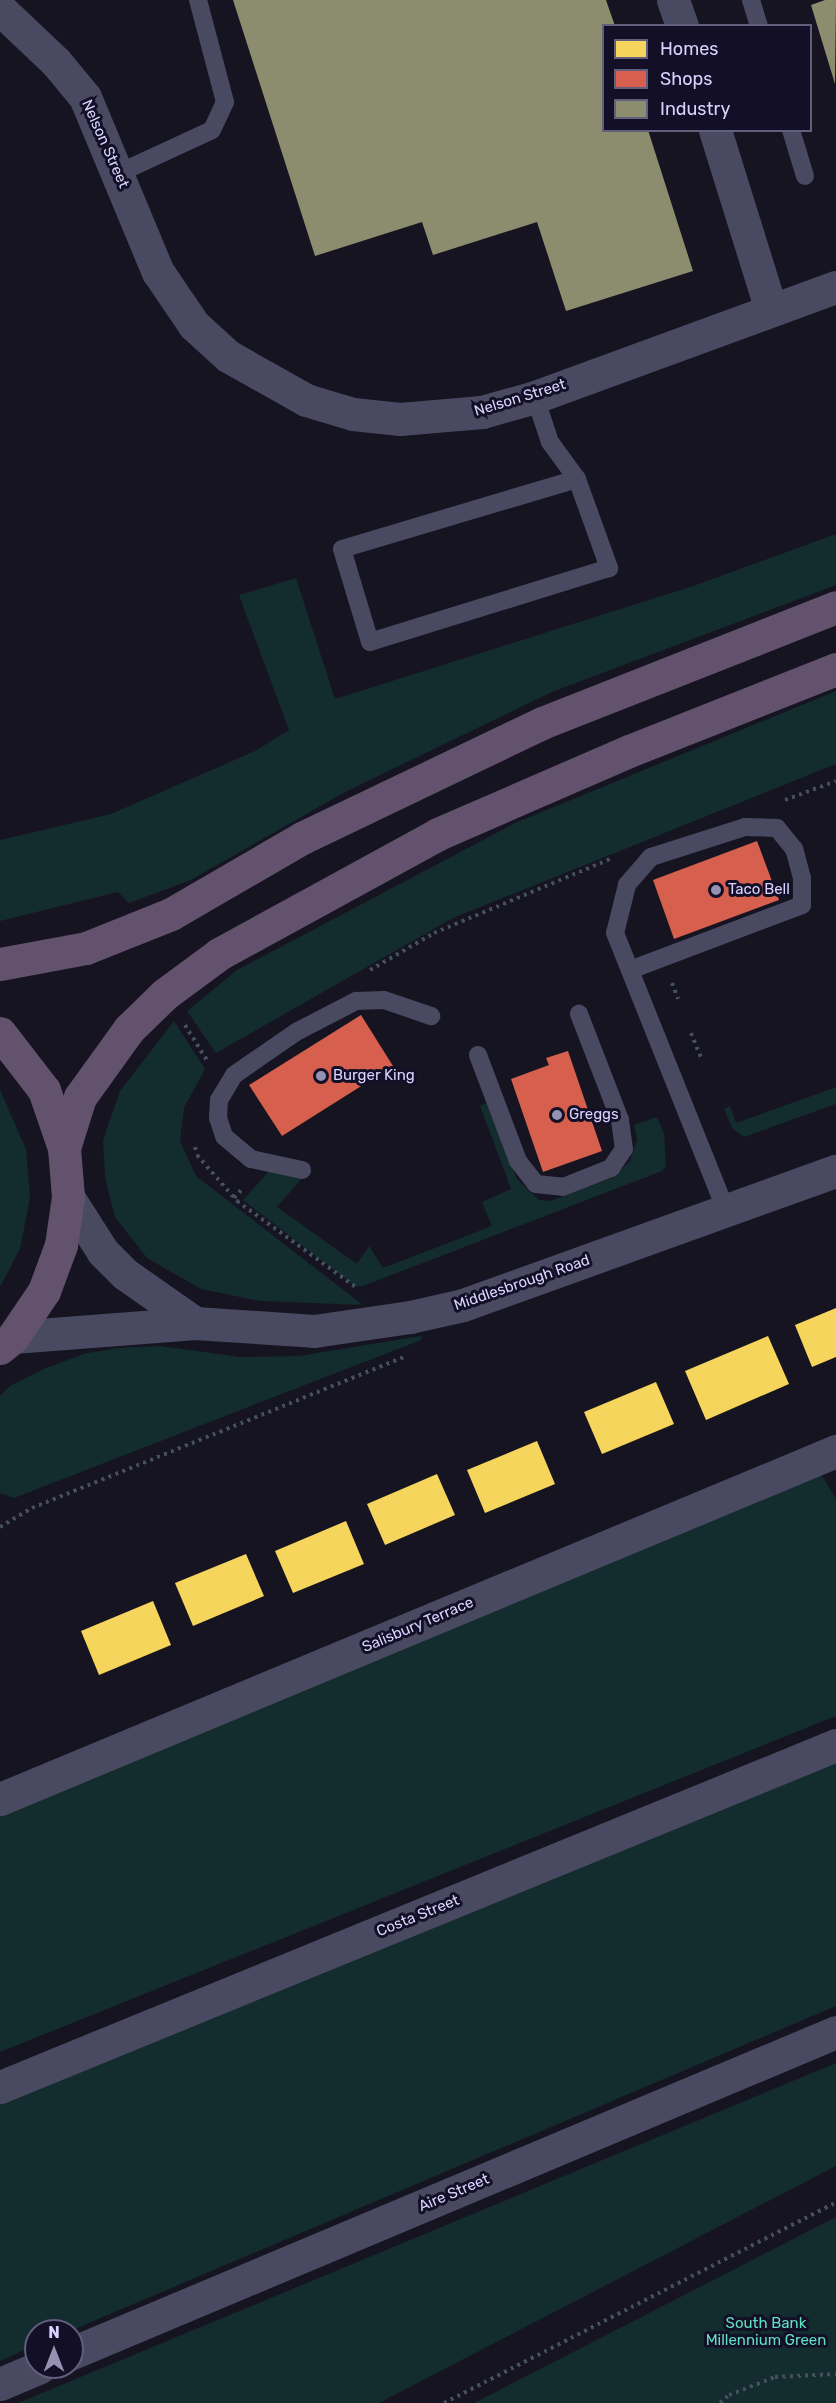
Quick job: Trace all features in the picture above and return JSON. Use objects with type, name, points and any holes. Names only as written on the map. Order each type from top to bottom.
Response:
[{"type":"highway","points":[[0,964],[86,948],[171,914],[302,838],[542,723],[836,607]]},
{"type":"highway","points":[[64,1148],[81,1097],[99,1067],[129,1029],[165,994],[219,954],[438,834],[629,751],[836,669]]},
{"type":"highway","points":[[0,1033],[44,1090],[64,1148],[68,1197],[61,1245],[44,1291],[6,1342]]},
{"type":"street","points":[[674,0],[681,24]]},
{"type":"street","name":"Nelson Street","points":[[0,9],[56,62],[85,97],[119,173],[158,272],[187,316],[228,356],[266,381],[306,400],[353,414],[399,419],[482,412],[535,397],[771,307],[836,286]]},
{"type":"street","points":[[716,132],[771,307]]},
{"type":"street","name":"Middlesbrough Road","points":[[6,1342],[195,1323],[314,1331],[410,1317],[463,1305],[836,1171]]},
{"type":"street","points":[[68,1197],[104,1252],[125,1274],[195,1323]]},
{"type":"street","name":"Salisbury Terrace","points":[[0,1799],[834,1457]]},
{"type":"street","name":"Costa Street","points":[[0,2087],[836,1745]]},
{"type":"street","name":"Aire Street","points":[[84,2348],[836,2032]]},
{"type":"street","points":[[0,2384],[24,2374]]},
{"type":"lane","points":[[119,173],[212,130],[225,102],[198,0]]},
{"type":"lane","points":[[751,0],[758,24]]},
{"type":"lane","points":[[792,132],[805,176]]},
{"type":"lane","points":[[535,397],[550,442],[577,478],[609,568],[370,642],[342,549],[577,478]]},
{"type":"lane","points":[[630,970],[802,904],[802,878],[794,849],[777,828],[745,827],[651,857],[627,885],[615,933],[726,1210]]},
{"type":"lane","points":[[302,1170],[251,1159],[224,1136],[218,1118],[219,1100],[234,1075],[296,1032],[357,1001],[384,1000],[431,1016]]},
{"type":"lane","points":[[478,1055],[518,1161],[536,1184],[564,1187],[611,1168],[624,1149],[620,1120],[579,1014]]},
{"type":"path","points":[[773,804],[836,780]]},
{"type":"path","points":[[361,975],[434,933],[618,856]]},
{"type":"path","points":[[165,994],[212,1069]]},
{"type":"path","points":[[691,1033],[701,1058]]},
{"type":"path","points":[[193,1137],[197,1155],[237,1202],[361,1290]]},
{"type":"path","points":[[0,1527],[32,1508],[414,1352]]},
{"type":"path","points":[[444,2403],[836,2202]]},
{"type":"path","points":[[720,2403],[729,2395],[775,2377],[836,2374]]},
{"type":"green space","points":[[836,534],[836,585],[552,692],[345,792],[191,880],[129,903],[118,892],[0,921],[0,840],[111,814],[255,751],[289,730],[239,595],[296,578],[335,699],[693,586]]},
{"type":"green space","points":[[836,691],[836,764],[453,918],[216,1053],[187,1011],[237,970],[515,823]]},
{"type":"green space","points":[[174,1021],[205,1069],[184,1108],[180,1141],[196,1176],[363,1305],[260,1301],[201,1289],[147,1258],[115,1217],[105,1178],[103,1140],[120,1091]]},
{"type":"green space","points":[[836,1087],[836,1104],[744,1137],[733,1129],[724,1109],[730,1106],[736,1123]]},
{"type":"green space","points":[[0,1090],[26,1149],[30,1198],[20,1249],[0,1287]]},
{"type":"green space","points":[[487,1103],[517,1179],[539,1200],[551,1201],[612,1178],[630,1161],[637,1139],[634,1125],[657,1117],[664,1133],[666,1166],[662,1171],[363,1286],[355,1286],[243,1200],[270,1170],[301,1179],[277,1207],[357,1264],[369,1246],[383,1268],[492,1226],[482,1202],[511,1189],[480,1106]]},
{"type":"green space","points":[[421,1336],[421,1340],[14,1498],[0,1493],[0,1396],[10,1386],[46,1368],[87,1353],[118,1348],[160,1346],[240,1357],[299,1356]]},
{"type":"green space","points":[[821,1474],[836,1499],[836,1716],[0,2052],[0,1812]]},
{"type":"green space","points":[[836,1751],[836,2006],[84,2325],[84,2319],[24,2319],[24,2350],[0,2361],[0,2095]]},
{"type":"green space","points":[[836,2063],[836,2166],[379,2403],[18,2403],[76,2379],[84,2379],[84,2376]]},
{"type":"green space","name":"South Bank Millennium Green","points":[[836,2217],[836,2403],[474,2403]]},
{"type":"building: Homes","points":[[836,1308],[836,1357],[812,1367],[795,1325]]},
{"type":"building: Homes","points":[[768,1336],[789,1384],[706,1420],[685,1371]]},
{"type":"building: Homes","points":[[656,1382],[674,1424],[602,1454],[584,1412]]},
{"type":"building: Homes","points":[[537,1441],[555,1484],[485,1513],[467,1470]]},
{"type":"building: Homes","points":[[437,1474],[455,1515],[385,1545],[367,1504]]},
{"type":"building: Homes","points":[[346,1521],[364,1564],[293,1593],[275,1551]]},
{"type":"building: Homes","points":[[246,1554],[264,1596],[193,1626],[175,1583]]},
{"type":"building: Homes","points":[[153,1601],[171,1645],[99,1675],[81,1631]]},
{"type":"building: Shops","name":"Taco Bell","points":[[757,841],[779,900],[674,939],[653,880]]},
{"type":"building: Shops","name":"Burger King","points":[[361,1015],[393,1066],[282,1136],[249,1085]]},
{"type":"building: Shops","name":"Greggs","points":[[568,1051],[602,1151],[543,1172],[511,1079],[549,1065],[546,1058]]},
{"type":"building: Industry","points":[[233,0],[606,0],[614,24],[602,24],[602,132],[649,132],[693,271],[566,311],[537,222],[433,255],[422,222],[315,256]]},
{"type":"building: Industry","points":[[825,0],[836,0],[835,84],[811,5]]},
{"type":"place","name":"Taco Bell","points":[[716,890]]},
{"type":"place","name":"Burger King","points":[[321,1076]]},
{"type":"place","name":"Greggs","points":[[557,1115]]}]
